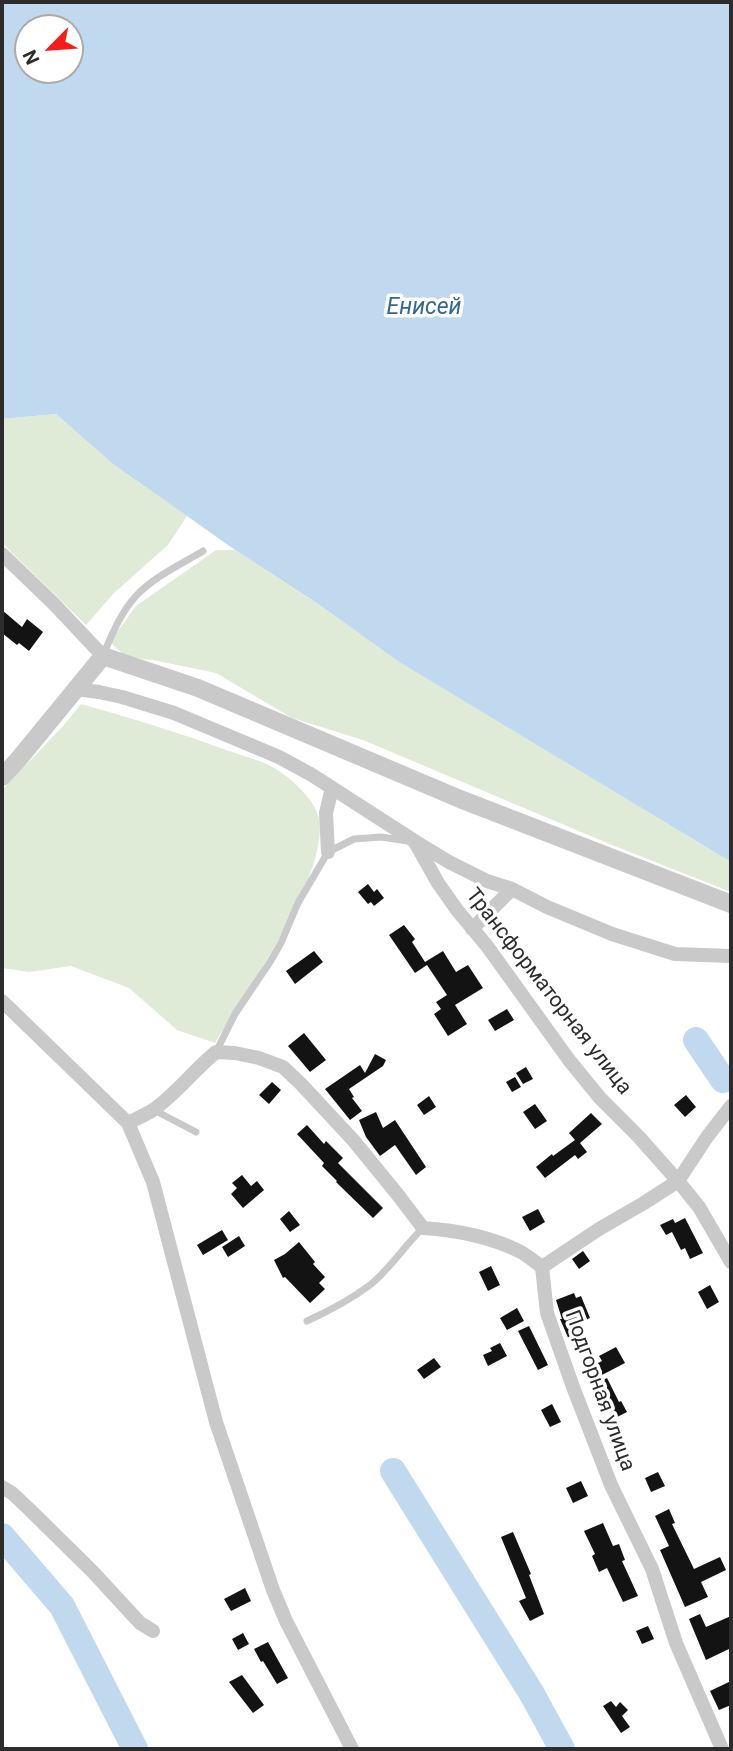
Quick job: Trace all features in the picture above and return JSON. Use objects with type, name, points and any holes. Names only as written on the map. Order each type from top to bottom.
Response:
[{"type":"street","points":[[2,554],[103,656],[198,688],[460,799],[731,904]]},
{"type":"street","points":[[2,777],[103,656]]},
{"type":"street","points":[[76,689],[122,696],[174,713],[279,757],[449,862],[612,934],[675,954],[731,956]]},
{"type":"street","points":[[328,852],[326,813],[332,788]]},
{"type":"street","name":"Трансформаторная улица","points":[[416,842],[438,883],[537,1017],[600,1098],[638,1136],[699,1207],[731,1262]]},
{"type":"street","points":[[472,929],[512,889]]},
{"type":"street","points":[[2,1001],[128,1123],[153,1182],[216,1422],[274,1590],[286,1622],[352,1749]]},
{"type":"street","points":[[128,1123],[153,1110],[216,1052],[259,1058],[283,1067],[300,1084],[354,1141],[423,1228],[488,1239],[522,1252],[542,1267],[678,1181],[731,1106]]},
{"type":"street","name":"Подгорная улица","points":[[542,1267],[547,1313],[573,1387],[611,1485],[652,1569],[676,1643],[722,1749]]},
{"type":"street","points":[[2,1487],[12,1493],[93,1572],[139,1623],[153,1631]]},
{"type":"lane","points":[[103,656],[115,627],[134,598],[153,581],[203,551]]},
{"type":"lane","points":[[216,1052],[235,1014],[281,943],[298,903],[328,852],[355,839],[381,837],[416,842]]},
{"type":"lane","points":[[153,1110],[196,1132]]},
{"type":"lane","points":[[307,1321],[333,1309],[370,1284],[423,1228]]},
{"type":"green space","points":[[56,414],[113,463],[187,516],[168,545],[113,594],[86,625],[2,543],[2,419]]},
{"type":"green space","points":[[216,550],[235,550],[314,601],[399,662],[731,862],[731,892],[363,740],[292,718],[216,673],[126,657],[110,642],[136,606]]},
{"type":"green space","points":[[81,704],[263,763],[294,783],[308,797],[317,812],[319,843],[298,902],[264,965],[215,1043],[177,1030],[129,988],[71,966],[29,972],[2,968],[2,790]]},
{"type":"water","name":"Енисей","points":[[2,2],[731,2],[731,862],[399,662],[112,463],[56,414],[2,419]]},
{"type":"building","points":[[2,610],[22,627],[27,619],[43,632],[29,651],[2,633]]},
{"type":"building","points":[[368,884],[374,892],[377,889],[384,898],[374,906],[371,902],[368,904],[358,892]]},
{"type":"building","points":[[404,925],[415,939],[412,942],[425,962],[443,951],[456,972],[468,965],[483,988],[455,1005],[467,1024],[448,1036],[434,1014],[441,1009],[436,1002],[447,995],[427,965],[415,973],[389,935]]},
{"type":"building","points":[[314,951],[323,962],[295,984],[286,971]]},
{"type":"building","points":[[507,1009],[514,1020],[495,1031],[488,1020]]},
{"type":"building","points":[[304,1033],[326,1060],[310,1072],[288,1046]]},
{"type":"building","points":[[375,1054],[386,1060],[383,1066],[349,1089],[362,1111],[350,1120],[325,1089],[360,1065],[365,1073]]},
{"type":"building","points":[[526,1067],[533,1079],[523,1084],[516,1073]]},
{"type":"building","points":[[515,1077],[521,1087],[512,1092],[506,1082]]},
{"type":"building","points":[[272,1082],[281,1090],[269,1104],[259,1095]]},
{"type":"building","points":[[686,1095],[696,1107],[685,1117],[674,1105]]},
{"type":"building","points":[[429,1096],[436,1107],[424,1115],[417,1105]]},
{"type":"building","points":[[535,1104],[547,1121],[535,1129],[523,1112]]},
{"type":"building","points":[[376,1112],[383,1128],[395,1120],[426,1167],[416,1175],[395,1145],[380,1156],[366,1137],[359,1120]]},
{"type":"building","points":[[591,1113],[602,1124],[580,1143],[587,1152],[578,1159],[575,1155],[545,1178],[536,1167],[575,1140],[569,1133]]},
{"type":"building","points":[[307,1125],[324,1144],[326,1141],[343,1158],[338,1163],[383,1208],[373,1218],[336,1182],[322,1166],[324,1163],[297,1134]]},
{"type":"building","points":[[242,1175],[251,1186],[257,1181],[264,1190],[243,1208],[231,1194],[237,1188],[232,1183]]},
{"type":"building","points":[[538,1209],[545,1222],[530,1231],[522,1217]]},
{"type":"building","points":[[289,1211],[300,1225],[290,1232],[280,1219]]},
{"type":"building","points":[[685,1218],[703,1253],[690,1259],[685,1248],[681,1250],[672,1232],[666,1235],[660,1225],[673,1219],[675,1223]]},
{"type":"building","points":[[222,1230],[228,1240],[203,1255],[197,1245]]},
{"type":"building","points":[[239,1236],[245,1246],[228,1257],[222,1247]]},
{"type":"building","points":[[299,1242],[325,1277],[319,1283],[325,1289],[310,1303],[283,1278],[274,1260]]},
{"type":"building","points":[[583,1251],[590,1261],[579,1269],[572,1259]]},
{"type":"building","points":[[491,1266],[500,1285],[488,1291],[479,1272]]},
{"type":"building","points":[[710,1285],[719,1302],[707,1309],[698,1292]]},
{"type":"building","points":[[574,1293],[576,1298],[581,1296],[590,1318],[579,1323],[585,1335],[570,1342],[560,1319],[556,1300]]},
{"type":"building","points":[[517,1308],[524,1321],[507,1330],[500,1318]]},
{"type":"building","points":[[529,1326],[548,1365],[538,1370],[518,1331]]},
{"type":"building","points":[[500,1343],[507,1356],[488,1366],[483,1355]]},
{"type":"building","points":[[616,1347],[625,1363],[600,1376],[594,1365],[602,1361],[599,1356]]},
{"type":"building","points":[[434,1358],[441,1367],[424,1379],[417,1370]]},
{"type":"building","points":[[607,1378],[627,1412],[615,1418],[601,1394],[597,1396],[592,1386]]},
{"type":"building","points":[[552,1404],[561,1422],[550,1427],[541,1410]]},
{"type":"building","points":[[658,1472],[665,1486],[651,1492],[645,1478]]},
{"type":"building","points":[[581,1481],[588,1496],[573,1503],[566,1488]]},
{"type":"building","points":[[669,1509],[675,1523],[672,1524],[694,1569],[720,1557],[726,1570],[701,1582],[708,1597],[685,1607],[660,1550],[669,1546],[655,1516]]},
{"type":"building","points":[[603,1523],[613,1546],[619,1544],[625,1560],[622,1561],[638,1596],[623,1602],[607,1568],[599,1572],[592,1556],[595,1554],[584,1531]]},
{"type":"building","points":[[513,1532],[544,1614],[530,1621],[519,1601],[526,1598],[501,1537]]},
{"type":"building","points":[[245,1588],[251,1601],[231,1611],[224,1599]]},
{"type":"building","points":[[700,1614],[706,1627],[731,1616],[731,1648],[706,1660],[689,1619]]},
{"type":"building","points":[[648,1626],[654,1639],[642,1644],[636,1631]]},
{"type":"building","points":[[243,1633],[249,1644],[238,1650],[232,1639]]},
{"type":"building","points":[[268,1642],[288,1678],[277,1684],[254,1649]]},
{"type":"building","points":[[242,1675],[264,1705],[253,1713],[229,1682]]},
{"type":"building","points":[[731,1681],[731,1705],[719,1710],[710,1691]]},
{"type":"building","points":[[611,1701],[616,1707],[620,1702],[628,1710],[622,1716],[630,1727],[621,1733],[603,1706]]},
{"type":"waterway","points":[[696,1040],[723,1080]]},
{"type":"waterway","points":[[393,1471],[532,1694],[562,1749]]},
{"type":"waterway","points":[[2,1536],[62,1606],[135,1749]]}]
